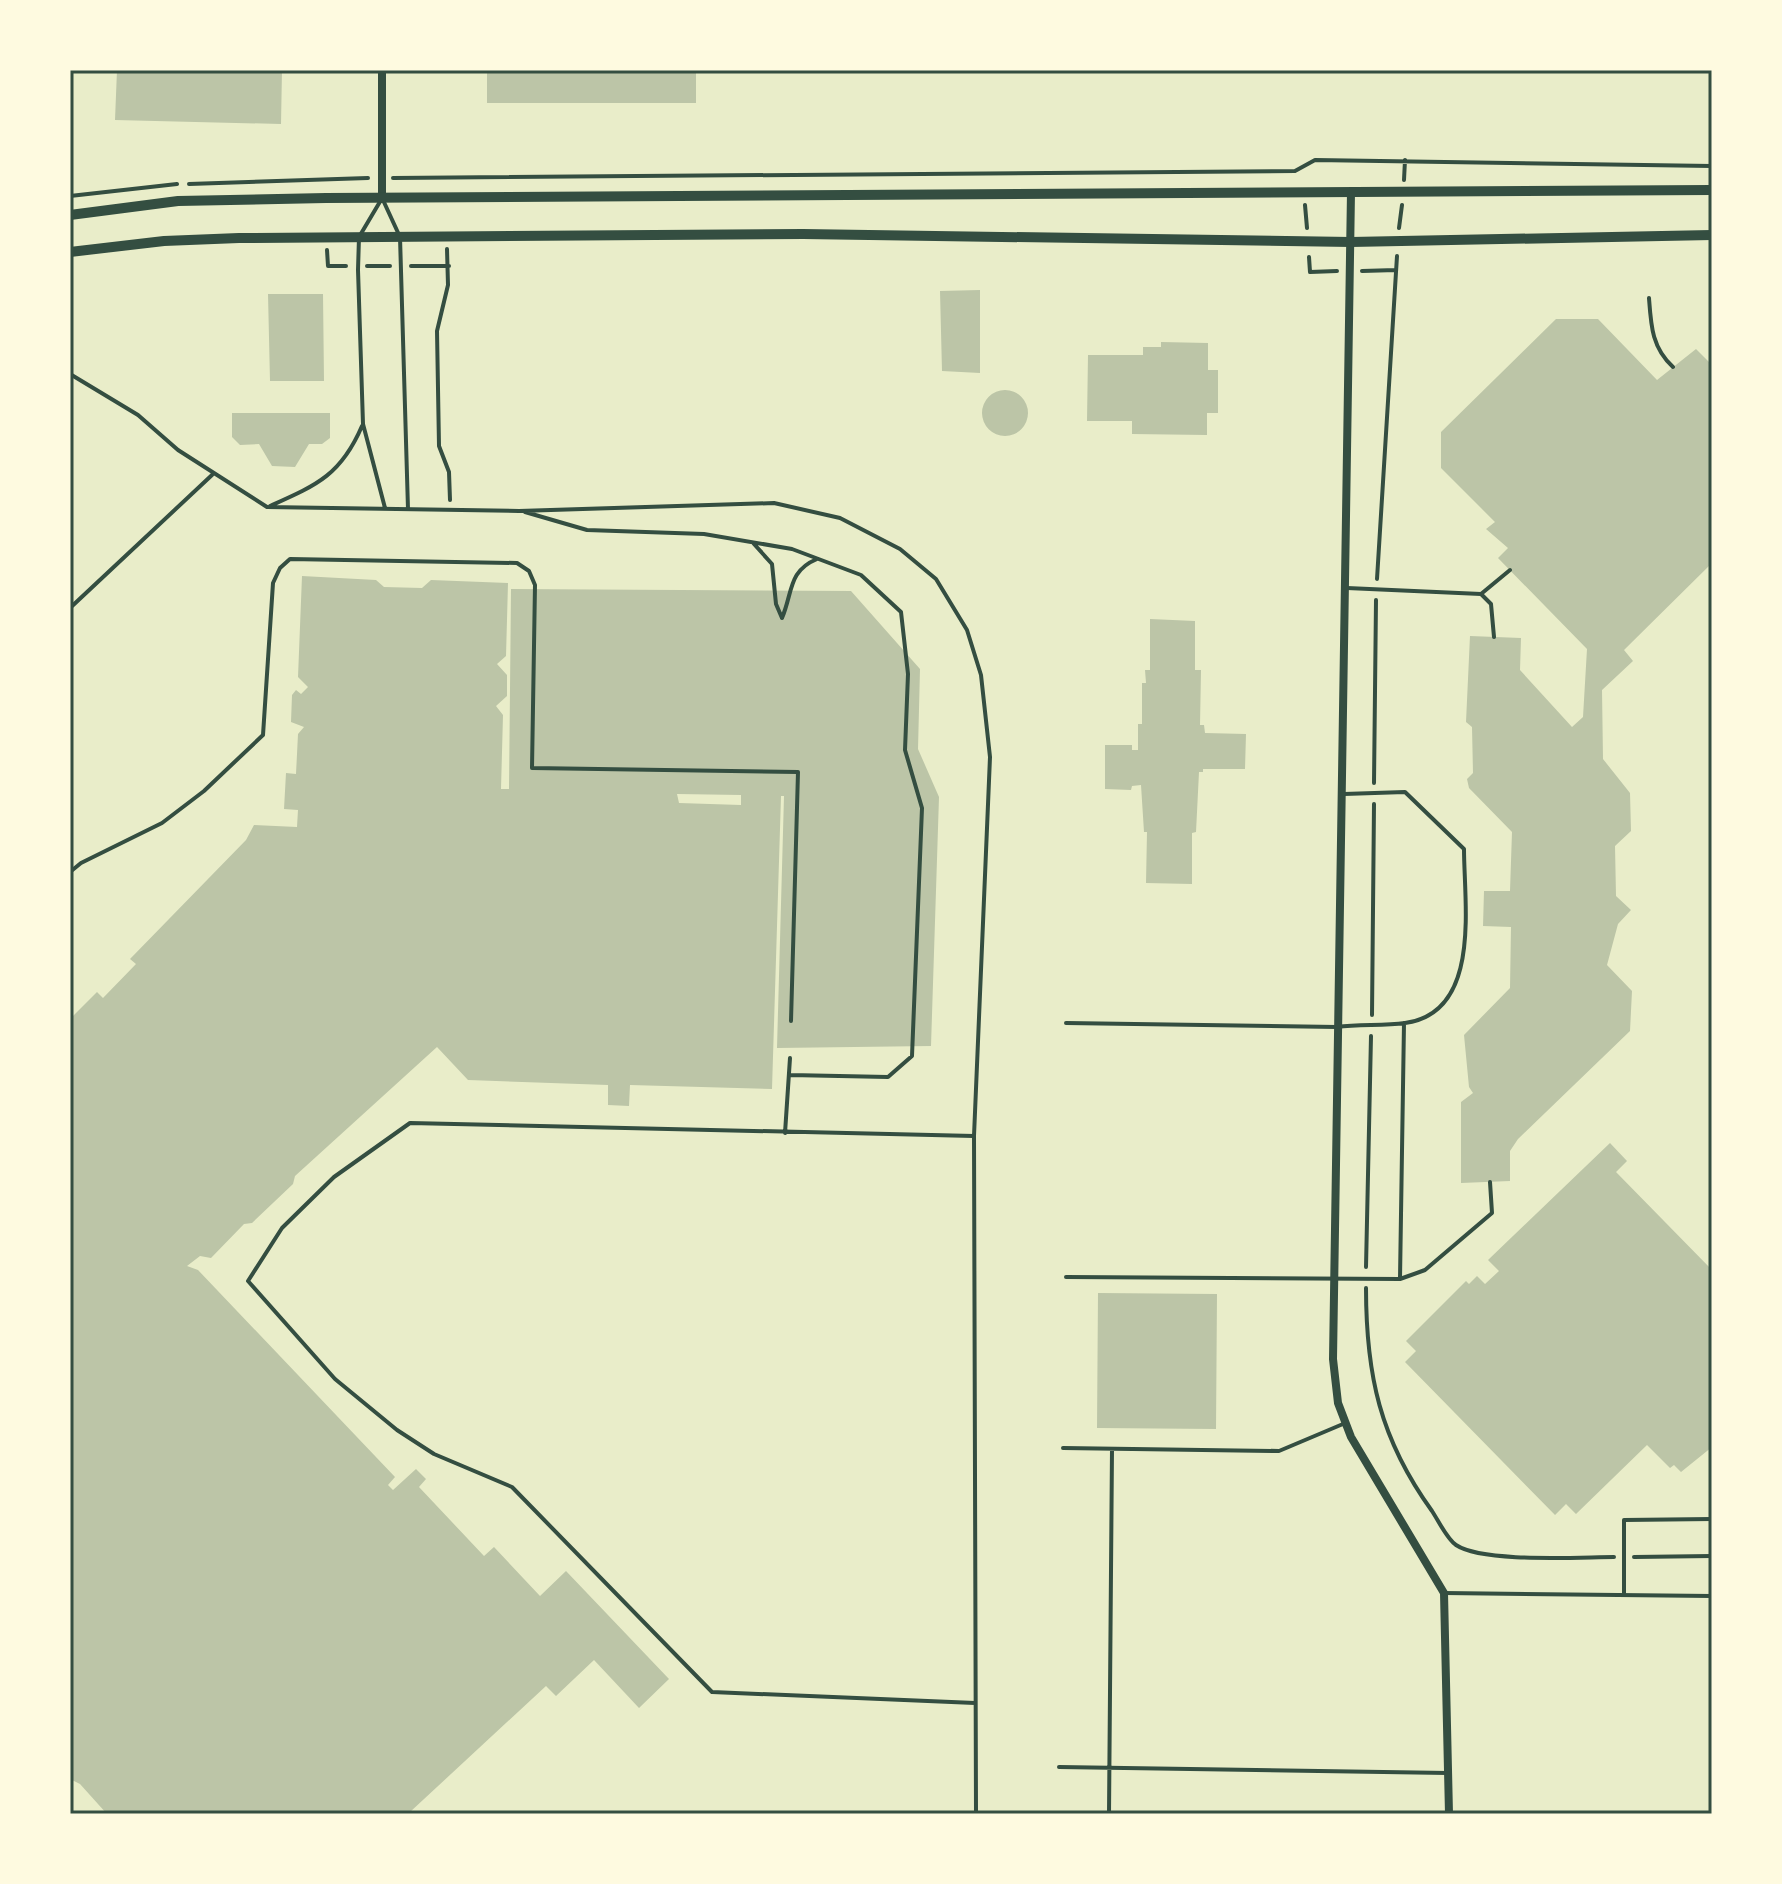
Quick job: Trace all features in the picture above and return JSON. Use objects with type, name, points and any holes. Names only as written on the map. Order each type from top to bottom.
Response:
[{"type":"street","points":[[382,70],[382,198]]},
{"type":"street","points":[[70,215],[178,201],[1712,190]]},
{"type":"street","points":[[1351,192],[1333,1359],[1338,1403],[1346,1423],[1374,1479],[1444,1593],[1449,1814]]},
{"type":"street","points":[[70,252],[164,241],[359,237],[803,234],[1351,242],[1712,235]]},
{"type":"lane","points":[[382,198],[400,237],[408,509]]},
{"type":"lane","points":[[382,198],[359,237],[363,424],[385,508]]},
{"type":"lane","points":[[1649,298],[1652,334],[1660,355],[1673,367]]},
{"type":"lane","points":[[70,374],[138,415],[212,475],[267,507],[519,511],[774,503],[840,518],[900,549],[936,579],[967,630],[981,675],[990,757],[974,1136],[976,1814]]},
{"type":"lane","points":[[267,507],[312,488],[338,469],[363,424]]},
{"type":"lane","points":[[70,608],[212,475]]},
{"type":"lane","points":[[519,511],[587,530],[704,534],[792,549],[861,575],[901,612],[908,674],[905,750],[922,808],[912,1056],[888,1077],[790,1075]]},
{"type":"lane","points":[[752,543],[772,564],[776,604],[782,618],[792,577],[804,564],[817,559]]},
{"type":"lane","points":[[70,872],[81,863],[162,823],[204,791],[263,735],[273,583],[280,568],[290,559],[517,563],[529,571],[535,585],[532,768],[798,772],[791,1021]]},
{"type":"lane","points":[[1345,588],[1481,594],[1510,570]]},
{"type":"lane","points":[[1481,594],[1491,604],[1494,637]]},
{"type":"lane","points":[[1066,1023],[1337,1027],[1371,1022],[1404,1023],[1425,1017],[1444,1001],[1459,982],[1464,958],[1464,849],[1405,792],[1341,794]]},
{"type":"lane","points":[[1400,1279],[1404,1023]]},
{"type":"lane","points":[[785,1133],[790,1058]]},
{"type":"lane","points":[[974,1136],[410,1123],[334,1177],[292,1218],[248,1281],[335,1379],[397,1430],[434,1454],[512,1487],[712,1692],[975,1703]]},
{"type":"lane","points":[[1066,1277],[1400,1279],[1425,1270],[1492,1213],[1490,1182]]},
{"type":"lane","points":[[1063,1448],[1279,1451],[1346,1423]]},
{"type":"lane","points":[[1109,1814],[1112,1449]]},
{"type":"lane","points":[[1624,1595],[1624,1520],[1712,1519]]},
{"type":"lane","points":[[1444,1593],[1712,1596]]},
{"type":"lane","points":[[1059,1767],[1448,1773]]},
{"type":"path","points":[[443,179],[1295,171],[1315,160],[1712,166]]},
{"type":"path","points":[[1396,270],[1405,160]]},
{"type":"path","points":[[1303,167],[1310,272]]},
{"type":"path","points":[[449,266],[448,285],[437,331],[439,446],[449,480]]},
{"type":"path","points":[[1366,1305],[1370,1375],[1392,1446],[1410,1481],[1456,1545],[1494,1556],[1712,1556]]},
{"type":"building","points":[[117,70],[282,70],[281,124],[115,120]]},
{"type":"building","points":[[487,70],[696,70],[696,103],[487,103]]},
{"type":"building","points":[[980,290],[980,373],[942,371],[940,291]]},
{"type":"building","points":[[268,294],[323,294],[324,381],[270,381]]},
{"type":"building","points":[[1556,319],[1598,319],[1657,380],[1696,349],[1712,365],[1712,563],[1624,650],[1633,661],[1602,690],[1603,759],[1630,793],[1631,831],[1615,846],[1616,896],[1631,910],[1618,924],[1607,965],[1632,991],[1630,1031],[1518,1139],[1510,1151],[1510,1181],[1461,1183],[1461,1102],[1473,1093],[1469,1087],[1464,1035],[1510,988],[1511,927],[1483,926],[1484,891],[1510,891],[1512,832],[1469,788],[1467,779],[1473,773],[1472,727],[1466,722],[1470,636],[1521,638],[1520,670],[1572,727],[1583,717],[1587,649],[1498,558],[1508,548],[1486,529],[1495,522],[1441,468],[1441,432]]},
{"type":"building","points":[[1161,342],[1208,343],[1208,370],[1218,370],[1218,413],[1207,413],[1207,435],[1132,434],[1132,421],[1087,421],[1088,355],[1143,355],[1143,347],[1161,347]]},
{"type":"building","points":[[1005,390],[1021,397],[1028,413],[1021,429],[1005,436],[989,429],[982,413],[989,397]]},
{"type":"building","points":[[232,413],[330,413],[330,438],[322,444],[309,444],[295,467],[272,466],[259,444],[240,445],[232,437]]},
{"type":"building","points":[[302,576],[376,580],[384,587],[422,588],[431,580],[508,583],[506,656],[497,664],[507,675],[507,696],[496,706],[503,715],[501,789],[509,789],[511,589],[851,591],[920,669],[918,749],[939,797],[931,1046],[777,1048],[784,796],[781,796],[772,1089],[630,1085],[629,1106],[608,1105],[608,1085],[468,1080],[437,1047],[295,1176],[293,1184],[252,1223],[244,1224],[211,1258],[200,1256],[187,1266],[198,1270],[395,1477],[388,1485],[393,1490],[416,1469],[426,1479],[419,1487],[484,1556],[494,1547],[540,1596],[566,1571],[669,1679],[639,1708],[594,1660],[556,1696],[546,1686],[410,1812],[413,1814],[107,1814],[80,1784],[70,1779],[70,1019],[97,992],[103,998],[136,964],[130,959],[246,840],[254,825],[297,827],[298,810],[284,809],[286,773],[296,774],[298,734],[304,727],[291,722],[292,695],[296,690],[301,694],[308,687],[298,677]],"holes":[[[677,794],[741,795],[741,805],[679,803]]]},
{"type":"building","points":[[1150,619],[1195,621],[1195,670],[1201,670],[1200,725],[1204,725],[1205,733],[1246,734],[1245,769],[1203,769],[1199,772],[1196,832],[1192,833],[1192,884],[1146,883],[1147,832],[1144,832],[1141,785],[1132,786],[1131,790],[1105,789],[1105,745],[1132,745],[1132,750],[1138,750],[1138,724],[1142,724],[1142,683],[1146,683],[1145,670],[1150,670]]},
{"type":"building","points":[[1610,1143],[1627,1161],[1616,1172],[1712,1270],[1712,1447],[1681,1472],[1674,1465],[1670,1468],[1647,1445],[1576,1514],[1566,1504],[1555,1515],[1405,1362],[1416,1351],[1406,1341],[1466,1281],[1469,1284],[1477,1276],[1485,1284],[1499,1271],[1488,1260]]},
{"type":"building","points":[[1098,1293],[1217,1294],[1216,1429],[1097,1428]]}]
